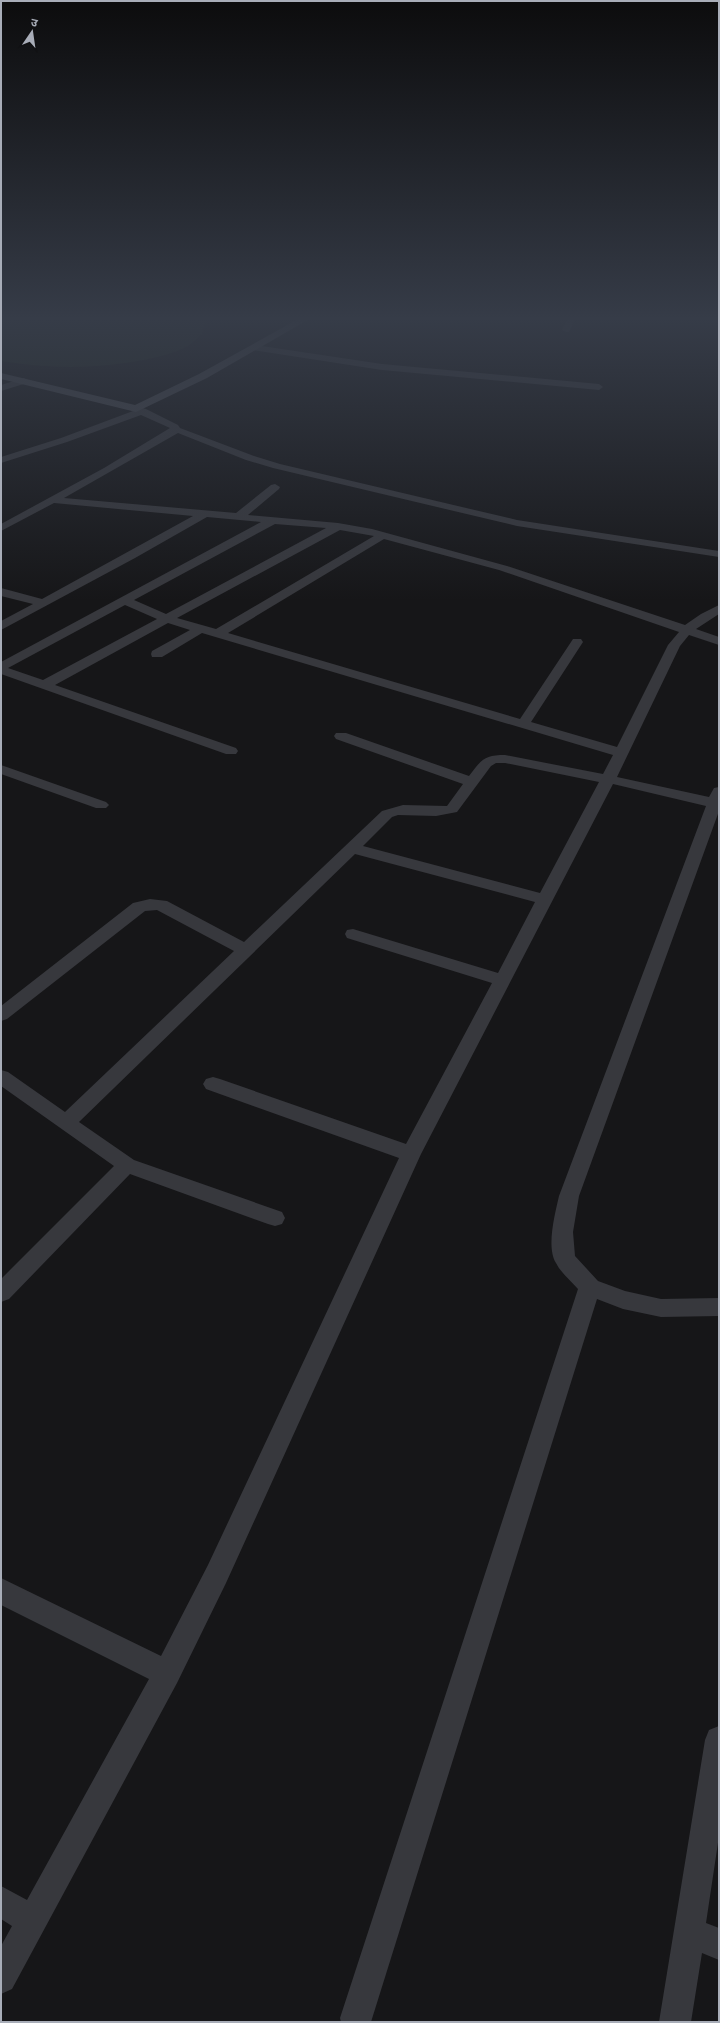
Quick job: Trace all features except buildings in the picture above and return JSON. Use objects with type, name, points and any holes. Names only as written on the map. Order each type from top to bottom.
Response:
[{"type":"street","points":[[1,460],[56,443],[134,412]]},
{"type":"street","points":[[145,412],[171,425],[175,429],[250,458],[277,466],[517,523],[719,554]]},
{"type":"street","points":[[1,528],[108,470],[175,429]]},
{"type":"street","points":[[238,517],[275,487]]},
{"type":"street","points":[[52,500],[338,526],[383,534],[503,568],[719,641]]},
{"type":"street","points":[[1,626],[44,604],[205,514]]},
{"type":"street","points":[[1,668],[273,520]]},
{"type":"street","points":[[45,685],[338,526]]},
{"type":"street","points":[[219,633],[383,534]]},
{"type":"street","points":[[1,592],[44,604]]},
{"type":"street","points":[[124,600],[167,619],[202,628],[621,752]]},
{"type":"street","points":[[1,1978],[167,1673],[217,1574],[411,1154],[608,779],[674,645],[687,629],[702,618],[719,609]]},
{"type":"street","points":[[157,654],[202,628]]},
{"type":"street","points":[[523,724],[577,642]]},
{"type":"street","points":[[1,668],[231,751]]},
{"type":"street","points":[[341,736],[472,782]]},
{"type":"street","points":[[66,1123],[387,814],[400,810],[439,812],[452,809],[486,763],[499,759],[717,799],[569,1196],[562,1232],[564,1259],[590,1287],[623,1300],[661,1308],[718,1302]]},
{"type":"street","points":[[1,769],[101,805]]},
{"type":"street","points":[[352,848],[545,899]]},
{"type":"street","points":[[1,1015],[139,907],[144,905],[161,905],[246,950]]},
{"type":"street","points":[[353,934],[502,980]]},
{"type":"street","points":[[1,1077],[127,1165],[275,1218]]},
{"type":"street","points":[[213,1084],[411,1154]]},
{"type":"street","points":[[1,1293],[127,1165]]},
{"type":"street","points":[[356,2018],[590,1287]]},
{"type":"street","points":[[1,1591],[167,1673]]},
{"type":"street","points":[[675,2022],[719,1740]]},
{"type":"street","points":[[1,1901],[32,1921]]},
{"type":"street","points":[[690,1932],[719,1944]]}]
